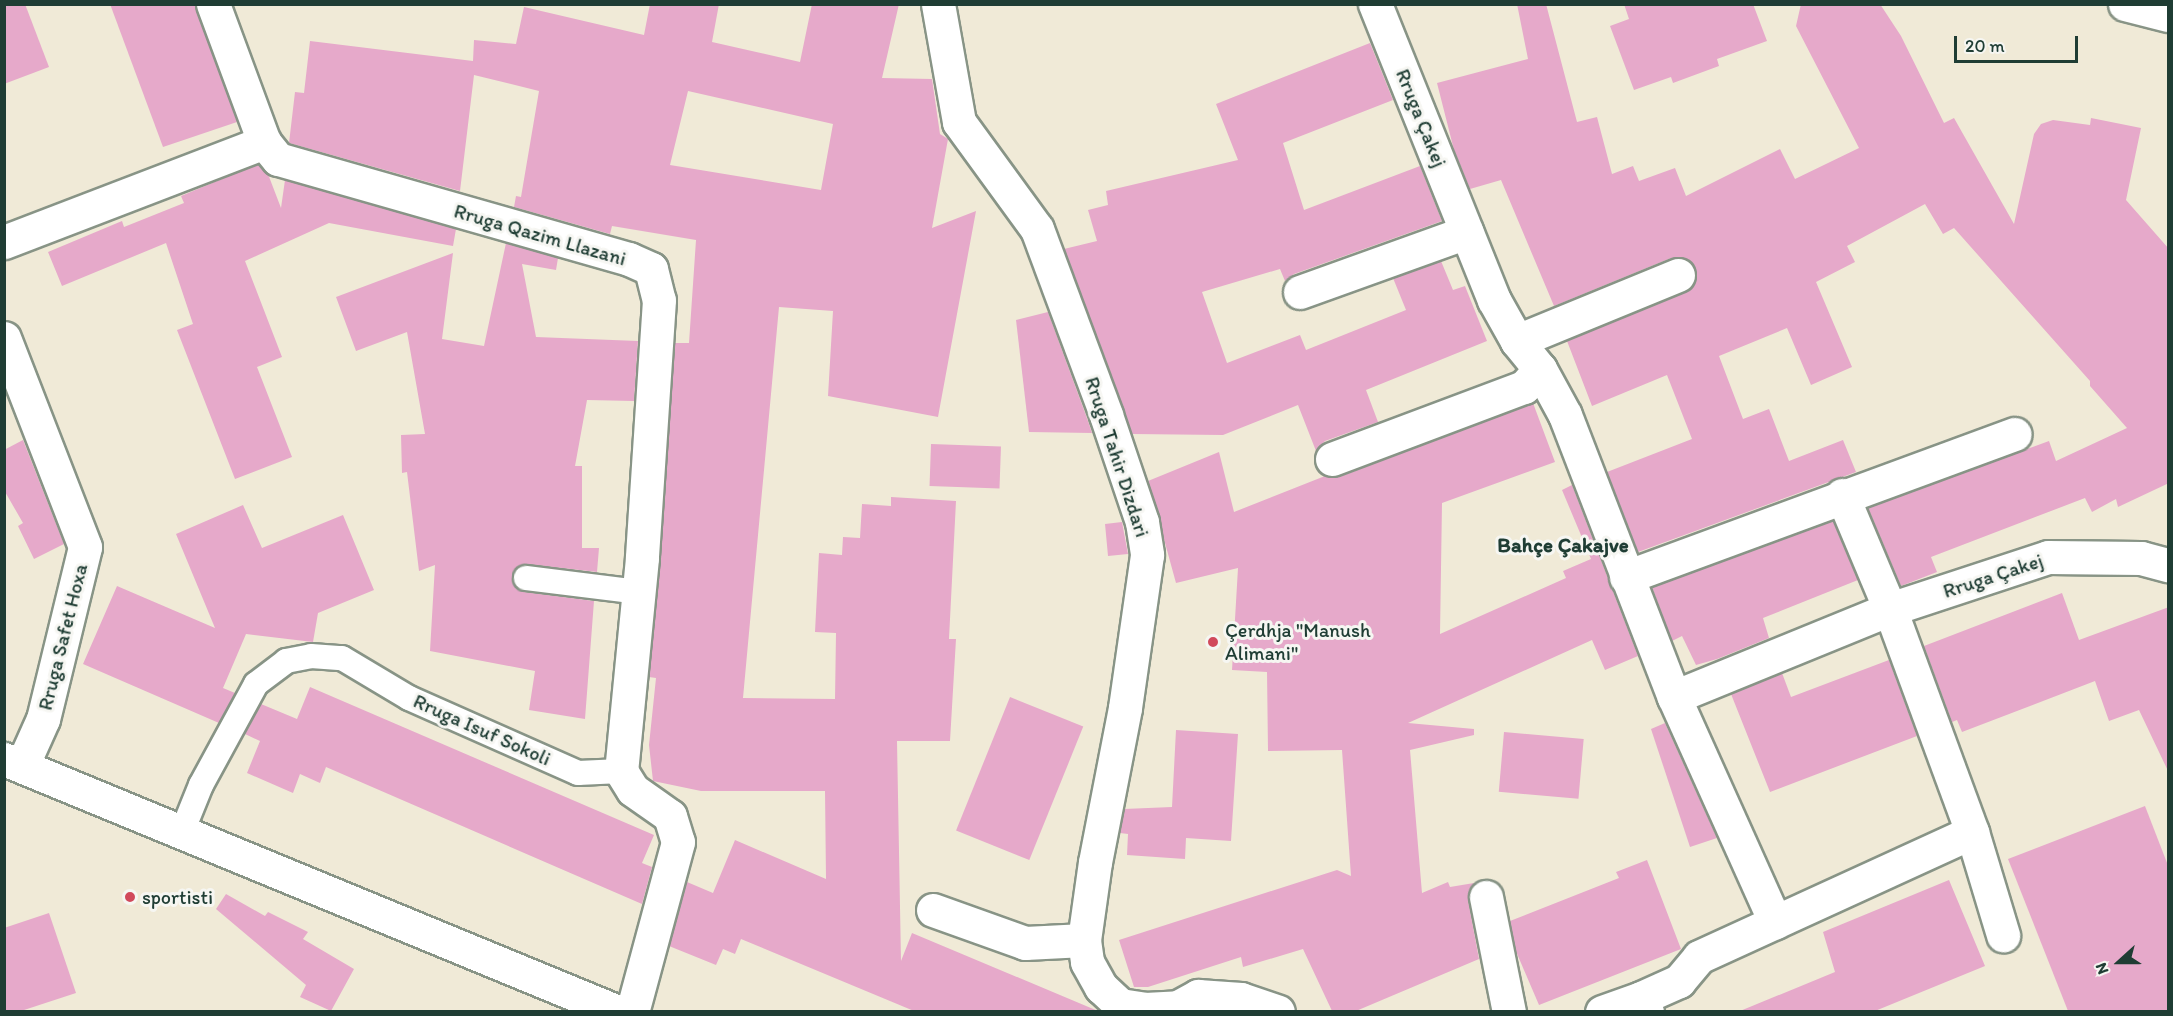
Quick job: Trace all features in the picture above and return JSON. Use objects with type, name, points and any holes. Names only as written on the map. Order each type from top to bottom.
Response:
[{"type":"street","name":"Rruga Qazim Llazani","points":[[213,4],[264,142],[278,159],[629,259],[651,269],[659,300],[638,592],[621,771]]},
{"type":"street","name":"Rruga Tahir Dizdari","points":[[938,4],[959,122],[1036,229],[1107,415],[1142,522],[1147,555],[1084,940],[1087,962],[1096,979],[1120,1005],[1145,1010],[1179,1009],[1198,996],[1241,999],[1278,1011]]},
{"type":"street","name":"Rruga Çakej","points":[[1375,4],[1494,300],[1517,341],[1540,369],[1565,415],[1674,697],[1775,922]]},
{"type":"street","points":[[2126,4],[2169,15]]},
{"type":"street","points":[[4,242],[264,142]]},
{"type":"street","points":[[1300,292],[1467,232]]},
{"type":"street","points":[[1517,341],[1678,275]]},
{"type":"street","name":"Rruga Safet Hoxa","points":[[4,338],[85,547],[43,719],[13,763]]},
{"type":"street","points":[[1332,459],[1524,387],[1540,369]]},
{"type":"street","points":[[1626,577],[1842,495],[2014,434]]},
{"type":"street","points":[[1842,495],[1890,609],[1972,832],[2003,935]]},
{"type":"street","name":"Rruga Çakej","points":[[1674,697],[1890,609],[2048,557],[2141,558],[2169,564]]},
{"type":"street","points":[[13,763],[618,1011]]},
{"type":"street","points":[[621,771],[633,790],[670,816],[678,842],[632,1011]]},
{"type":"street","points":[[1602,1011],[1644,1005],[1679,981],[1699,957],[1972,832]]},
{"type":"street","points":[[1486,897],[1509,1011]]},
{"type":"street","points":[[933,910],[1025,943],[1084,940]]},
{"type":"lane","points":[[526,578],[638,592]]},
{"type":"lane","name":"Rruga Isuf Sokoli","points":[[183,832],[201,785],[256,684],[286,661],[311,656],[342,658],[420,703],[578,772],[621,771]]},
{"type":"building","points":[[4,4],[25,4],[49,67],[4,84]]},
{"type":"building","points":[[110,4],[195,4],[237,122],[163,147]]},
{"type":"building","points":[[650,4],[719,4],[712,42],[800,62],[812,4],[899,4],[882,78],[932,79],[940,134],[948,139],[932,228],[976,211],[938,417],[828,396],[833,311],[779,307],[743,698],[835,699],[836,633],[815,632],[819,553],[842,555],[843,537],[860,538],[862,504],[891,506],[891,497],[956,501],[949,639],[956,639],[950,741],[897,741],[901,961],[912,933],[1098,1011],[914,1011],[741,939],[735,954],[723,949],[716,965],[669,946],[687,882],[713,893],[735,840],[826,879],[825,791],[701,791],[653,781],[649,745],[656,678],[649,677],[675,343],[689,343],[696,240],[612,226],[610,234],[514,207],[516,196],[521,197],[539,91],[474,75],[460,191],[289,143],[295,92],[304,93],[310,41],[473,61],[474,40],[516,44],[524,7],[644,35]],"holes":[[[688,91],[833,124],[821,190],[670,165]]]},
{"type":"building","points":[[1517,4],[1546,4],[1577,122],[1597,117],[1612,174],[1633,166],[1639,181],[1675,168],[1686,196],[1780,149],[1795,179],[1859,148],[1796,26],[1801,4],[1880,4],[1901,36],[1944,123],[1954,118],[2014,224],[2034,134],[2041,124],[2053,120],[2090,125],[2091,118],[2141,128],[2126,200],[2169,249],[2169,483],[2118,507],[2116,499],[2092,512],[2085,498],[1931,557],[1937,572],[1901,586],[1868,508],[2049,441],[2056,461],[2127,428],[2090,386],[2090,381],[1954,228],[1943,234],[1925,204],[1847,246],[1855,262],[1816,282],[1852,367],[1811,385],[1787,328],[1719,356],[1743,419],[1769,409],[1789,461],[1843,440],[1856,472],[1638,552],[1607,472],[1692,439],[1667,375],[1592,406],[1567,341],[1685,292],[1693,286],[1695,268],[1689,260],[1671,258],[1554,306],[1501,180],[1470,189],[1454,150],[1437,83],[1528,59]]},
{"type":"building","points":[[1624,4],[1753,4],[1767,41],[1717,59],[1719,66],[1673,83],[1671,77],[1634,90],[1610,26],[1629,19]]},
{"type":"building","points":[[1370,43],[1393,100],[1283,143],[1304,210],[1420,166],[1442,221],[1294,274],[1285,281],[1280,269],[1202,292],[1227,363],[1300,335],[1306,350],[1406,310],[1393,278],[1441,261],[1453,290],[1465,286],[1487,341],[1366,390],[1378,422],[1325,441],[1316,451],[1298,405],[1223,435],[1132,434],[1064,249],[1097,241],[1088,210],[1108,205],[1106,191],[1238,160],[1216,104]]},
{"type":"building","points":[[258,164],[268,174],[281,208],[285,180],[456,229],[453,246],[329,223],[245,261],[282,357],[257,367],[292,457],[235,479],[177,330],[193,324],[166,243],[62,286],[48,252],[122,221],[124,227],[184,203],[181,196]]},
{"type":"building","points":[[506,243],[558,258],[556,270],[522,264],[536,337],[638,341],[634,401],[587,400],[575,466],[582,466],[582,548],[599,548],[597,572],[527,564],[515,569],[512,576],[513,584],[524,592],[594,601],[585,719],[529,710],[535,671],[430,651],[435,565],[419,571],[407,472],[402,473],[401,435],[425,434],[407,332],[356,351],[336,297],[453,253],[442,339],[484,346]]},
{"type":"building","points":[[1048,312],[1092,433],[1029,432],[1016,320]]},
{"type":"building","points":[[1533,403],[1555,462],[1442,503],[1440,634],[1566,578],[1563,571],[1591,559],[1562,490],[1572,485],[1638,656],[1605,670],[1592,640],[1408,723],[1474,729],[1474,735],[1410,750],[1422,893],[1448,882],[1450,887],[1474,883],[1468,900],[1479,959],[1356,1011],[1332,1011],[1303,949],[1243,967],[1241,957],[1148,987],[1134,987],[1119,940],[1337,870],[1351,876],[1342,750],[1268,751],[1267,672],[1232,670],[1238,568],[1176,583],[1148,481],[1219,452],[1234,512],[1325,476],[1339,477]]},
{"type":"building","points":[[23,440],[64,544],[34,559],[18,526],[23,523],[4,490],[4,450]]},
{"type":"building","points":[[931,444],[1001,446],[999,488],[930,486]]},
{"type":"building","points":[[243,505],[262,548],[343,515],[374,590],[318,613],[313,642],[246,634],[223,688],[235,693],[219,723],[83,664],[117,586],[215,628],[176,534]]},
{"type":"building","points":[[1833,521],[1858,580],[1763,618],[1769,638],[1717,659],[1696,665],[1682,636],[1672,641],[1652,587]]},
{"type":"building","points":[[1122,522],[1128,554],[1108,556],[1105,524]]},
{"type":"building","points":[[2062,593],[2079,640],[2169,607],[2169,773],[2139,710],[2109,721],[2095,681],[1962,732],[1957,720],[1952,722],[1924,646]]},
{"type":"building","points":[[1889,660],[1917,736],[1770,792],[1731,694],[1782,673],[1791,697]]},
{"type":"building","points":[[310,687],[654,835],[642,863],[652,867],[642,904],[326,767],[320,783],[300,774],[293,793],[247,773],[260,741],[245,734],[261,704],[297,719]]},
{"type":"building","points":[[1010,697],[1083,727],[1029,860],[956,831]]},
{"type":"building","points":[[1665,723],[1717,838],[1690,847],[1651,729]]},
{"type":"building","points":[[1176,730],[1238,734],[1231,841],[1186,838],[1185,859],[1127,855],[1128,834],[1120,833],[1124,809],[1172,807]]},
{"type":"building","points":[[1504,732],[1584,739],[1578,799],[1499,792]]},
{"type":"building","points":[[2145,806],[2169,868],[2169,1011],[2068,1011],[2008,859]]},
{"type":"building","points":[[1647,860],[1681,949],[1539,1005],[1515,949],[1510,921],[1619,878],[1616,872]]},
{"type":"building","points":[[1949,880],[1985,966],[1875,1011],[1740,1011],[1835,972],[1823,932]]},
{"type":"building","points":[[226,894],[265,916],[268,912],[308,932],[303,939],[354,969],[331,1011],[300,997],[306,985],[216,909]]},
{"type":"building","points":[[49,913],[76,993],[21,1011],[4,1011],[4,928]]},
{"type":"place","name":"Çerdhja \"Manush Alimani\"","points":[[1213,642]]},
{"type":"place","name":"sportisti","points":[[130,897]]},
{"type":"district","name":"Bahçe Çakajve","points":[[1563,545]]}]
